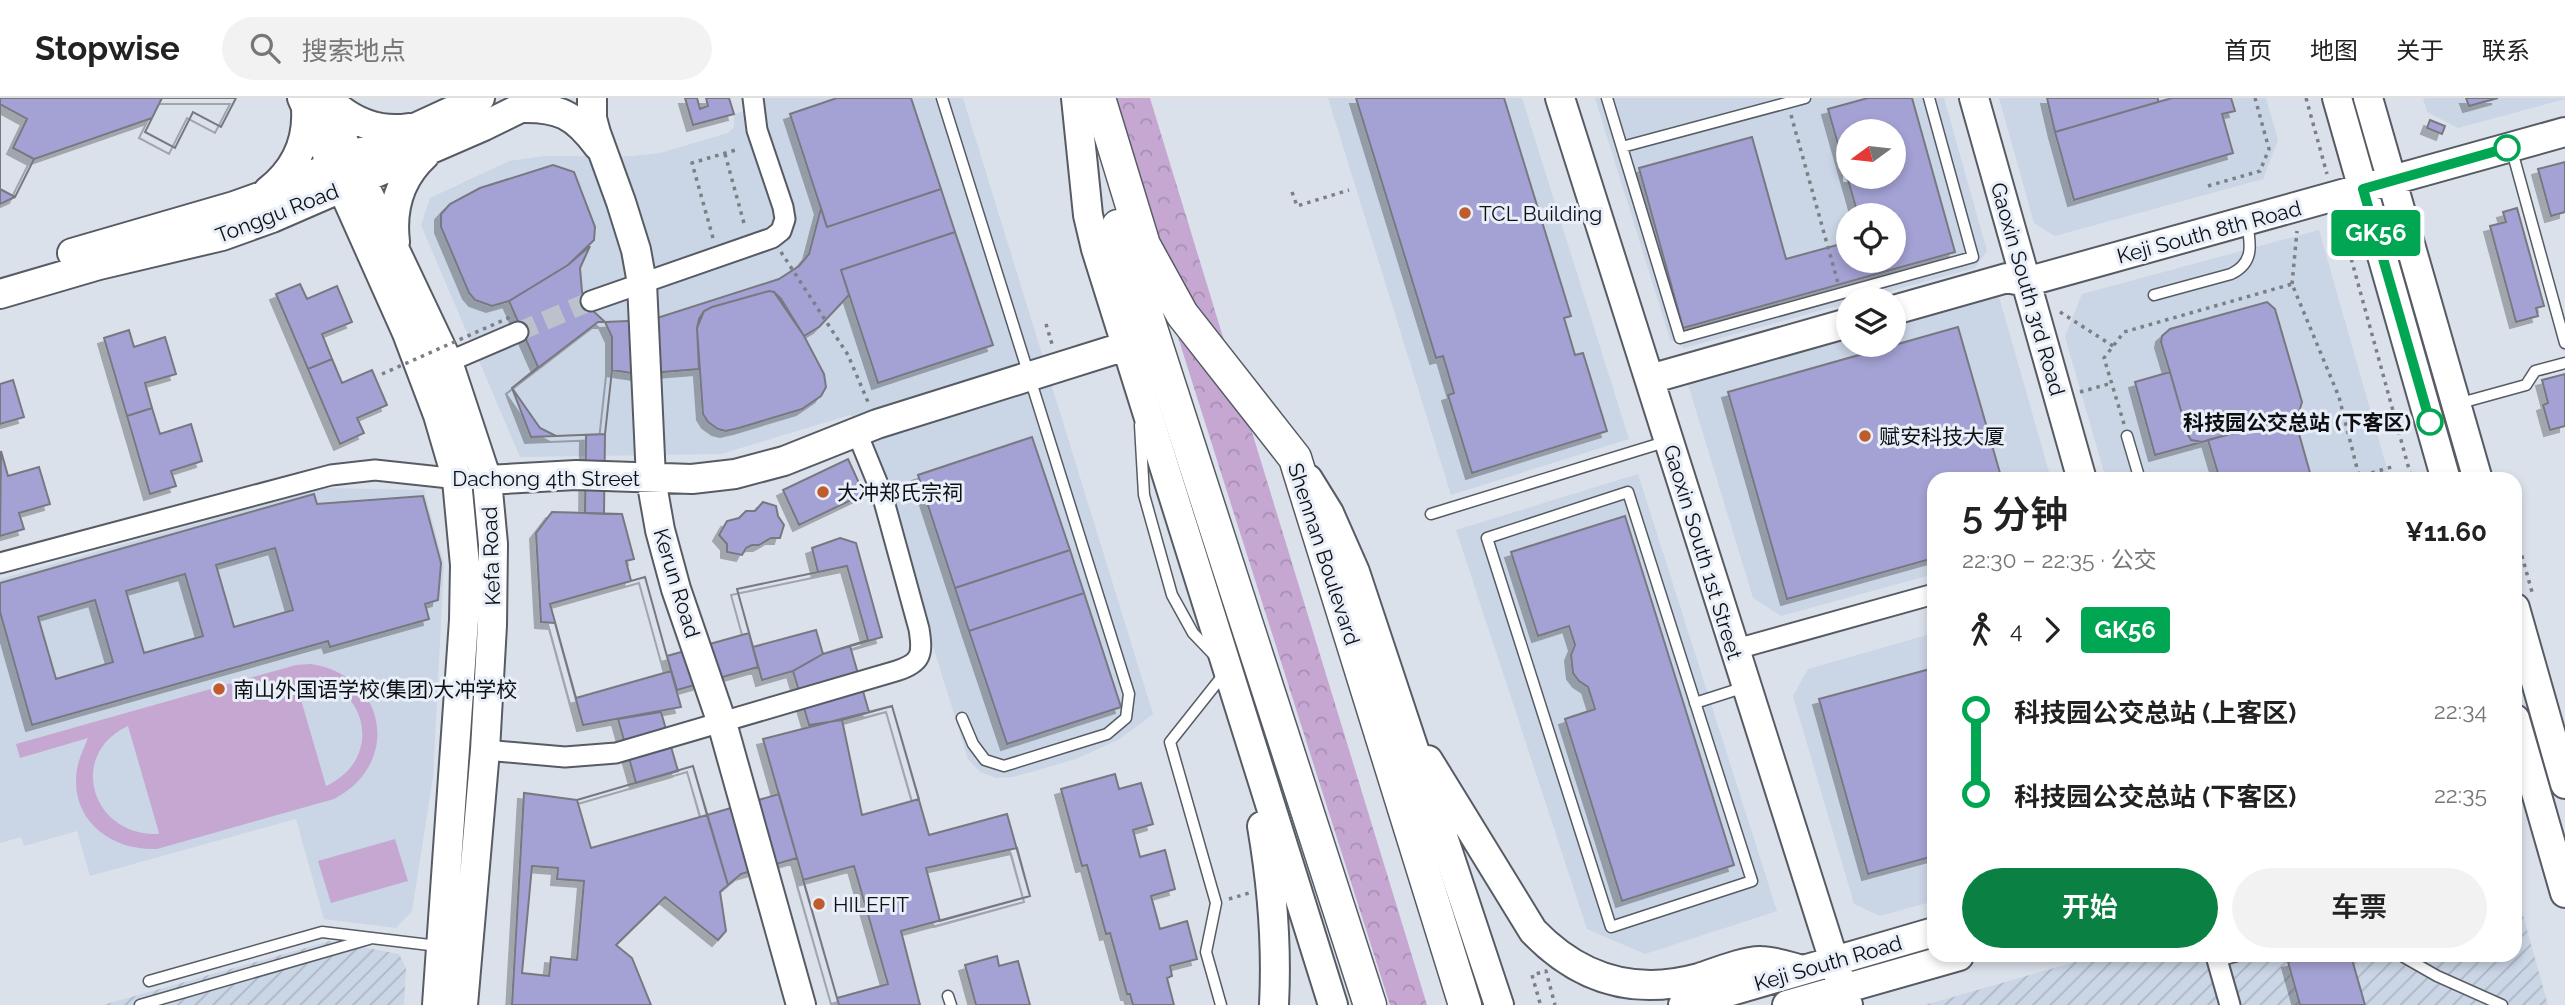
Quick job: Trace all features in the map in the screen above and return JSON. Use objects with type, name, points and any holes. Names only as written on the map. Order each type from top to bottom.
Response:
[{"type":"main road","points":[[1076,98],[1370,1005]]},
{"type":"main road","name":"Shennan Boulevard","points":[[1099,98],[1144,245],[1182,314],[1295,458],[1465,1005]]},
{"type":"street","name":"Tonggu Road","points":[[428,137],[480,98]]},
{"type":"street","name":"Kerun Road","points":[[592,98],[592,118],[636,250],[642,283],[651,479],[660,530],[676,589],[722,723],[801,1005]]},
{"type":"street","points":[[591,301],[718,258],[772,238],[781,231],[785,219],[758,130],[753,98]]},
{"type":"street","points":[[1076,98],[1091,233],[1333,1005]]},
{"type":"street","name":"Gaoxin South 1st Street","points":[[1560,98],[1833,961],[1838,1000]]},
{"type":"street","name":"Gaoxin South 3rd Road","points":[[1974,98],[2080,472]]},
{"type":"street","points":[[2337,98],[2444,472]]},
{"type":"street","points":[[2368,98],[2476,472]]},
{"type":"street","points":[[315,100],[376,128],[404,128],[428,137],[399,192],[385,254],[332,215],[267,208],[302,150],[315,100]]},
{"type":"street","name":"Kefa Road","points":[[315,100],[385,254],[448,362],[486,480],[492,516],[494,579],[485,750],[463,1005]]},
{"type":"street","name":"Tonggu Road","points":[[0,294],[99,265],[222,236],[267,208],[428,137],[531,103]]},
{"type":"street","points":[[531,103],[568,115],[580,124],[603,154]]},
{"type":"street","name":"Keji South 8th Road","points":[[1906,307],[2007,278],[2026,282],[2565,132]]},
{"type":"street","name":"Tonggu Road","points":[[0,274],[267,208]]},
{"type":"street","name":"Kefa Road","points":[[385,254],[457,480],[464,565],[464,620],[437,1005]]},
{"type":"street","points":[[448,362],[516,323]]},
{"type":"street","points":[[1650,379],[1836,326]]},
{"type":"street","name":"Dachong 4th Street","points":[[0,563],[331,475],[375,470],[457,480],[576,475],[692,479],[746,472],[784,461],[867,429],[1126,346]]},
{"type":"street","points":[[485,750],[565,757],[616,752],[907,668],[920,657],[922,650],[919,629],[875,475],[867,429]]},
{"type":"street","points":[[1295,458],[1329,513],[1355,572],[1499,1005]]},
{"type":"street","points":[[1733,650],[1927,596]]},
{"type":"street","points":[[2522,631],[2563,767],[2522,775],[2565,893]]},
{"type":"street","points":[[1405,725],[1533,931],[1551,950],[1576,967],[1599,977],[1647,985],[1678,983],[1759,961],[1803,970]]},
{"type":"street","points":[[1247,733],[1269,876],[1276,975],[1274,1005]]},
{"type":"street","name":"Keji South Road","points":[[1683,1005],[1927,934]]},
{"type":"street","name":"Keji South Road","points":[[1787,1005],[1838,1000],[1942,962]]},
{"type":"street","points":[[2225,962],[2231,1005]]},
{"type":"lane","points":[[942,98],[1129,694],[1126,718],[1107,734],[1004,766],[985,760],[973,744],[962,718]]},
{"type":"lane","points":[[1607,98],[1680,338],[1836,294]]},
{"type":"lane","points":[[1622,147],[1787,100],[1805,98]]},
{"type":"lane","points":[[1863,287],[1973,257],[1929,98]]},
{"type":"lane","points":[[2511,147],[2565,343]]},
{"type":"lane","points":[[2154,295],[2242,269],[2250,251],[2247,222]]},
{"type":"lane","points":[[2457,404],[2526,385],[2535,371],[2565,363]]},
{"type":"lane","points":[[2127,436],[2138,472]]},
{"type":"lane","points":[[1431,514],[1669,441]]},
{"type":"lane","points":[[1628,492],[1695,703],[1752,881],[1611,927],[1487,538],[1628,492]]},
{"type":"lane","points":[[1221,1005],[1206,952],[1216,903],[1170,742],[1227,670]]},
{"type":"lane","points":[[1695,703],[1745,687]]},
{"type":"lane","points":[[149,981],[322,932],[442,947]]},
{"type":"lane","points":[[142,1005],[373,938]]},
{"type":"lane","points":[[2412,962],[2502,1005]]},
{"type":"path","points":[[2208,186],[2260,171],[2269,149],[2255,98]]},
{"type":"path","points":[[2306,98],[2410,472]]},
{"type":"path","points":[[1787,100],[1839,287]]},
{"type":"path","points":[[718,258],[692,163],[739,149]]},
{"type":"path","points":[[725,153],[750,246]]},
{"type":"path","points":[[1292,192],[1297,206],[1349,191]]},
{"type":"path","points":[[2298,230],[2292,284],[2339,397],[2358,472]]},
{"type":"path","points":[[772,238],[848,355],[867,429]]},
{"type":"path","points":[[2127,436],[2104,358],[2124,332],[2292,284]]},
{"type":"path","points":[[2060,312],[2113,346]]},
{"type":"path","points":[[382,374],[516,323]]},
{"type":"path","points":[[1045,324],[1052,344]]},
{"type":"path","points":[[2076,393],[2112,383]]},
{"type":"path","points":[[2377,472],[2395,466]]},
{"type":"path","points":[[1216,903],[1252,892]]},
{"type":"path","points":[[1540,1003],[1532,975],[1546,971],[1555,1005]]},
{"type":"shaded area","points":[[765,98],[963,98],[1153,714],[1118,740],[1076,759],[1013,777],[996,778],[980,772],[968,759],[900,540],[856,419],[850,415],[721,454],[520,457],[421,225],[430,198],[509,161],[544,156],[633,156],[660,153],[728,133],[734,127],[734,114],[759,106]]},
{"type":"shaded area","name":"TCL Building","points":[[1328,98],[1522,98],[1629,439],[1451,495]]},
{"type":"shaded area","points":[[1595,98],[1944,98],[1987,251],[1975,268],[1905,287],[1836,287],[1836,306],[1684,348],[1670,339]]},
{"type":"shaded area","points":[[1999,98],[2266,98],[2278,140],[2263,179],[2055,236],[2034,223]]},
{"type":"shaded area","points":[[2423,98],[2565,99],[2458,128],[2427,112]]},
{"type":"shaded area","points":[[2319,230],[2388,472],[2104,472],[2065,337],[2082,294]]},
{"type":"shaded area","name":"赋安科技大厦","points":[[1998,293],[2049,472],[1927,472],[1927,576],[1781,616],[1753,598],[1687,381],[1836,338],[1836,357],[1906,357],[1906,319]]},
{"type":"shaded area","points":[[1638,474],[1777,911],[1645,954],[1587,929],[1456,530]]},
{"type":"shaded area","name":"南山外国语学校(集团)大冲学校","points":[[322,488],[424,490],[444,564],[433,777],[412,911],[396,928],[324,919],[296,819],[90,876],[77,831],[24,846],[21,837],[0,843],[0,579]]},
{"type":"shaded area","points":[[1927,635],[1927,903],[1880,916],[1854,904],[1793,696],[1808,669]]},
{"type":"shaded area","points":[[2522,912],[2548,1005],[1925,1005],[2075,962],[2522,962]]},
{"type":"shaded area","points":[[330,941],[399,954],[406,968],[404,1005],[103,1005]]},
{"type":"green space","points":[[1102,98],[1150,98],[1427,1005],[1390,1005]]},
{"type":"green space","points":[[311,664],[337,672],[356,685],[370,702],[376,722],[377,744],[370,765],[356,784],[334,799],[157,849],[140,848],[124,845],[97,829],[80,803],[76,787],[77,769],[88,738],[20,758],[16,744],[296,665]],"holes":[[[305,678],[326,683],[343,693],[355,707],[361,723],[362,741],[356,758],[345,774],[326,786],[295,679]],[[128,726],[159,833],[158,834],[135,831],[116,822],[103,808],[95,791],[93,773],[98,755],[109,739]]]},
{"type":"green space","points":[[395,839],[408,881],[331,903],[318,861]]},
{"type":"building","points":[[0,98],[236,98],[221,127],[193,112],[175,148],[145,132],[152,118],[34,159],[15,197],[0,204]]},
{"type":"building","points":[[162,98],[236,98],[221,127],[193,112],[175,148],[145,132]]},
{"type":"building","points":[[685,98],[697,98],[700,109],[708,106],[706,98],[729,98],[734,114],[693,125]]},
{"type":"building","points":[[837,98],[911,98],[941,189],[827,227],[790,114]]},
{"type":"building","name":"TCL Building","points":[[1356,98],[1504,98],[1571,316],[1564,318],[1575,355],[1583,353],[1607,431],[1472,473],[1448,395],[1454,393],[1443,356],[1436,358]]},
{"type":"building","points":[[1868,98],[1912,98],[1955,252],[1906,266],[1906,203],[1855,203],[1851,189],[1906,189],[1906,119],[1836,119],[1836,137],[1828,109]]},
{"type":"building","points":[[2047,98],[2158,98],[2158,102],[2055,132]]},
{"type":"building","points":[[2172,98],[2231,98],[2235,111],[2222,114],[2233,153],[2074,200],[2055,132]]},
{"type":"building","points":[[2466,98],[2498,98],[2469,106]]},
{"type":"building","points":[[0,104],[27,119],[13,148],[34,159],[15,197],[0,189]]},
{"type":"building","points":[[2430,120],[2445,126],[2442,134],[2427,128]]},
{"type":"building","points":[[1752,137],[1786,259],[1836,245],[1836,273],[1880,273],[1683,328],[1639,168]]},
{"type":"building","points":[[2565,162],[2565,212],[2551,216],[2538,169]]},
{"type":"building","points":[[553,165],[574,172],[595,227],[594,240],[568,265],[509,301],[492,306],[475,300],[469,293],[441,227],[441,214],[450,204],[480,188]]},
{"type":"building","points":[[941,189],[955,232],[841,270],[849,295],[819,327],[804,336],[774,292],[769,291],[712,307],[704,311],[697,328],[699,369],[638,374],[612,370],[605,434],[531,437],[512,388],[538,367],[509,301],[568,265],[590,246],[580,268],[582,292],[591,309],[605,322],[651,320],[779,279],[799,266],[809,254],[821,208],[827,227]]},
{"type":"building","points":[[2517,208],[2544,306],[2536,308],[2538,316],[2516,322],[2490,226],[2506,222],[2503,212]]},
{"type":"building","points":[[955,232],[993,345],[878,383],[841,270]]},
{"type":"building","points":[[300,284],[307,299],[337,286],[352,322],[322,334],[332,359],[308,369],[276,294]]},
{"type":"building","points":[[769,291],[781,299],[804,336],[824,374],[826,387],[821,396],[802,409],[739,428],[726,431],[718,429],[708,422],[703,414],[697,328],[699,319],[704,311],[712,307]]},
{"type":"building","points":[[2267,302],[2275,309],[2302,402],[2299,412],[2294,416],[2202,442],[2191,440],[2161,342],[2162,336],[2170,329]]},
{"type":"building","points":[[598,322],[605,322],[612,337],[612,370],[605,434],[556,436],[540,428],[512,388]]},
{"type":"building","name":"赋安科技大厦","points":[[1958,327],[2000,472],[1927,472],[1927,560],[1787,599],[1728,392],[1852,357],[1906,357],[1906,342]]},
{"type":"building","points":[[129,330],[134,347],[165,337],[176,374],[145,383],[152,408],[127,416],[104,338]]},
{"type":"building","points":[[332,359],[342,383],[372,370],[387,405],[357,418],[364,433],[340,444],[308,369]]},
{"type":"building","points":[[2170,372],[2188,435],[2191,440],[2202,442],[2155,455],[2135,382]]},
{"type":"building","points":[[2565,374],[2565,426],[2550,430],[2543,405],[2548,403],[2542,380]]},
{"type":"building","points":[[13,380],[24,417],[0,424],[0,384]]},
{"type":"building","points":[[152,408],[160,434],[191,424],[202,461],[171,471],[176,486],[150,494],[127,416]]},
{"type":"building","points":[[2294,416],[2310,472],[2218,472],[2208,440]]},
{"type":"building","points":[[605,434],[604,514],[585,513],[586,435]]},
{"type":"building","points":[[1032,437],[1070,550],[955,588],[918,475]]},
{"type":"building","points":[[1,451],[8,476],[39,467],[50,504],[19,513],[24,529],[0,536]]},
{"type":"building","name":"大冲郑氏宗祠","points":[[848,459],[864,494],[799,525],[783,490]]},
{"type":"building","points":[[314,494],[317,504],[423,496],[441,563],[438,600],[425,604],[429,619],[330,647],[328,641],[32,725],[0,612],[0,583]],"holes":[[[275,548],[293,610],[234,627],[216,565]],[[185,574],[203,636],[144,653],[126,591]],[[95,600],[113,662],[56,679],[38,617]]]},
{"type":"building","points":[[763,502],[776,506],[784,525],[780,538],[771,538],[759,545],[752,545],[746,548],[742,555],[727,552],[727,544],[719,535],[727,521],[739,518],[746,511],[755,511]]},
{"type":"building","points":[[552,512],[622,514],[634,559],[626,561],[631,581],[645,577],[681,707],[583,725],[555,623],[541,622],[536,533]]},
{"type":"building","points":[[1625,516],[1734,865],[1622,901],[1565,719],[1595,709],[1588,687],[1573,673],[1571,655],[1575,645],[1569,626],[1538,636],[1511,552]]},
{"type":"building","points":[[840,538],[856,543],[882,637],[823,654],[793,671],[762,680],[737,589],[818,572],[812,548]]},
{"type":"building","points":[[1070,550],[1084,593],[969,631],[955,588]]},
{"type":"building","points":[[847,566],[868,640],[823,654],[816,630],[753,647],[737,589]]},
{"type":"building","points":[[645,577],[671,671],[576,698],[550,604]]},
{"type":"building","points":[[1084,593],[1121,707],[1007,744],[969,631]]},
{"type":"building","points":[[749,633],[758,667],[677,690],[667,656]]},
{"type":"building","points":[[850,646],[869,712],[842,720],[809,725],[793,671],[823,654]]},
{"type":"building","points":[[1927,670],[1927,858],[1868,874],[1819,699]]},
{"type":"building","points":[[892,706],[919,799],[862,815],[842,720]]},
{"type":"building","points":[[892,706],[929,835],[1007,814],[1030,896],[901,931],[920,1005],[839,1005],[763,739]]},
{"type":"building","points":[[661,712],[678,771],[636,783],[618,719]]},
{"type":"building","points":[[693,766],[707,815],[591,848],[577,800]]},
{"type":"building","points":[[693,766],[728,885],[720,892],[726,931],[718,940],[665,897],[616,945],[632,958],[651,1005],[512,1005],[524,793],[577,800]]},
{"type":"building","points":[[1115,774],[1119,789],[1141,783],[1153,824],[1133,830],[1140,857],[1165,850],[1175,889],[1151,896],[1160,929],[1187,921],[1197,959],[1170,966],[1172,976],[1167,978],[1174,1005],[1133,1005],[1130,994],[1127,994],[1110,933],[1106,934],[1087,865],[1082,866],[1061,789]]},
{"type":"building","points":[[779,794],[797,858],[741,874],[728,885],[707,815]]},
{"type":"building","points":[[1017,848],[1030,896],[940,921],[926,868]]},
{"type":"building","points":[[532,866],[558,868],[557,879],[584,881],[577,960],[551,957],[549,976],[522,973]]},
{"type":"building","points":[[854,866],[888,984],[837,998],[803,880]]},
{"type":"building","points":[[997,956],[999,966],[1018,961],[1030,1005],[976,1005],[965,965]]},
{"type":"building","points":[[2288,962],[2353,962],[2365,1005],[2300,1005]]},
{"type":"tunnel","points":[[518,332],[591,301]]},
{"type":"bus line","name":"GK56","points":[[2430,422],[2363,189],[2507,148]]},
{"type":"place","name":"TCL Building","points":[[1465,213]]},
{"type":"place","name":"科技园公交总站 (下客区)","points":[[2430,422]]},
{"type":"place","name":"赋安科技大厦","points":[[1865,436]]},
{"type":"place","name":"大冲郑氏宗祠","points":[[823,492]]},
{"type":"place","name":"南山外国语学校(集团)大冲学校","points":[[219,689]]},
{"type":"place","name":"HILEFIT","points":[[819,904]]}]
